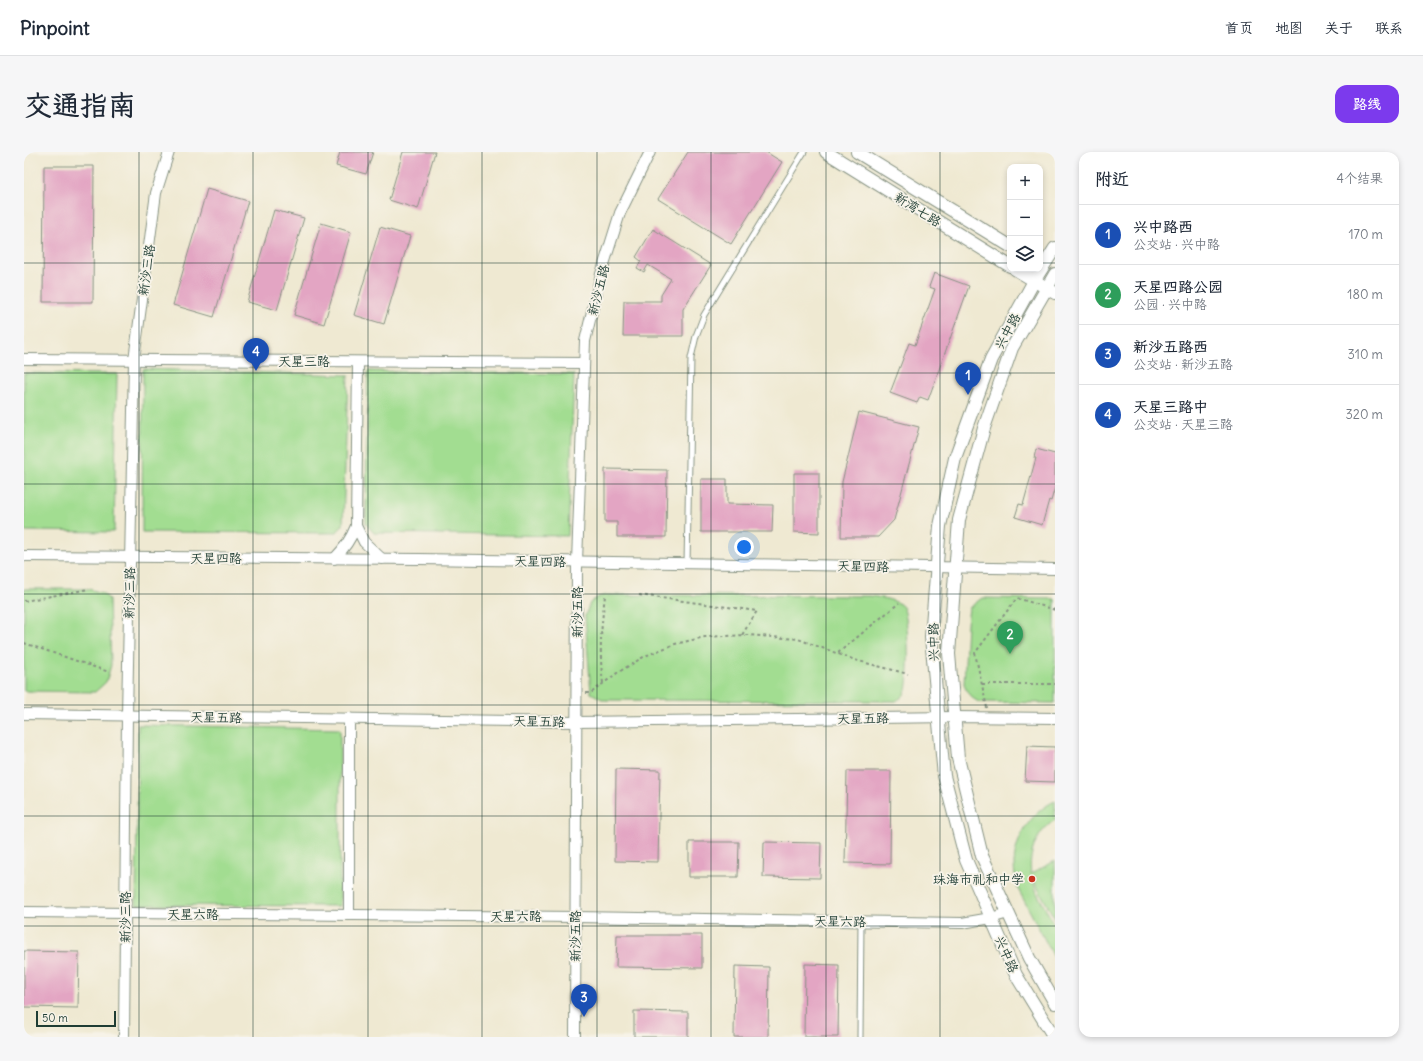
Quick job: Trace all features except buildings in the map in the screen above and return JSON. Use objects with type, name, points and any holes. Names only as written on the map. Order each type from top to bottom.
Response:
[{"type":"street","name":"新沙三路","points":[[124,1037],[127,715],[134,360],[156,193],[169,152]]},
{"type":"street","name":"新沙五路","points":[[574,1037],[577,562],[585,341],[605,260],[620,213],[650,152]]},
{"type":"street","name":"新湾七路","points":[[826,152],[1007,264]]},
{"type":"street","name":"新湾七路","points":[[857,152],[1007,244]]},
{"type":"street","name":"兴中路","points":[[1043,264],[1055,248]]},
{"type":"street","points":[[1043,266],[1055,274]]},
{"type":"street","points":[[1020,272],[1051,291]]},
{"type":"street","name":"兴中路","points":[[1038,272],[991,359],[955,458],[940,526],[930,637],[944,776],[966,860],[1016,976],[1054,1037]]},
{"type":"street","name":"兴中路","points":[[1055,274],[1051,291],[1012,348],[984,428],[959,520],[949,654],[958,758],[982,856],[1029,958],[1055,1003]]},
{"type":"street","name":"天星三路","points":[[24,359],[584,363]]},
{"type":"street","points":[[334,559],[346,547],[356,526],[358,362]]},
{"type":"street","points":[[356,526],[364,542],[382,559]]},
{"type":"street","name":"天星四路","points":[[24,556],[382,559],[1055,569]]},
{"type":"street","name":"天星五路","points":[[24,714],[577,722],[938,717],[1055,718]]},
{"type":"street","points":[[349,718],[349,915]]},
{"type":"street","name":"天星六路","points":[[24,912],[962,922],[991,918],[1008,913]]},
{"type":"lane","points":[[687,564],[691,358],[696,336],[704,315],[804,152]]},
{"type":"lane","points":[[860,1037],[861,921]]},
{"type":"path","points":[[24,601],[89,589]]},
{"type":"path","points":[[603,683],[600,664],[600,632],[605,596]]},
{"type":"path","points":[[639,596],[757,611],[742,636]]},
{"type":"path","points":[[988,717],[975,653],[1016,598],[1055,610]]},
{"type":"path","points":[[838,653],[899,604]]},
{"type":"path","points":[[577,692],[591,693],[617,672],[645,656],[675,644],[705,637],[742,636],[798,639],[855,660],[908,674]]},
{"type":"path","points":[[24,643],[109,672]]},
{"type":"path","points":[[982,684],[1055,684]]},
{"type":"green space","points":[[143,369],[348,375],[343,525],[336,533],[142,532]]},
{"type":"green space","points":[[368,371],[574,374],[568,536],[374,533],[366,524]]},
{"type":"green space","points":[[24,373],[117,374],[114,532],[24,531]]},
{"type":"green space","points":[[24,589],[89,589],[102,593],[109,599],[111,665],[106,682],[95,692],[24,691]]},
{"type":"green space","points":[[607,595],[871,596],[884,598],[900,604],[905,613],[908,636],[907,687],[903,696],[896,701],[604,700],[591,693],[585,616],[590,603],[598,597]]},
{"type":"green space","points":[[982,598],[1055,599],[1055,703],[979,702],[968,693],[964,684],[969,608]]},
{"type":"green space","points":[[138,725],[340,729],[340,906],[136,905]]},
{"type":"green space","points":[[1055,801],[1055,820],[1043,831],[1035,844],[1030,866],[1031,874],[1055,861],[1055,919],[1031,876],[1037,893],[1055,926],[1055,959],[1018,889],[1014,864],[1017,845],[1026,827],[1039,812]]},
{"type":"place","name":"天星三路中","points":[[256,371]]},
{"type":"place","name":"兴中路西","points":[[968,395]]},
{"type":"place","name":"天星四路公园","points":[[1010,654]]},
{"type":"place","name":"珠海市礼和中学","points":[[1032,879]]},
{"type":"place","name":"新沙五路西","points":[[584,1017]]}]
